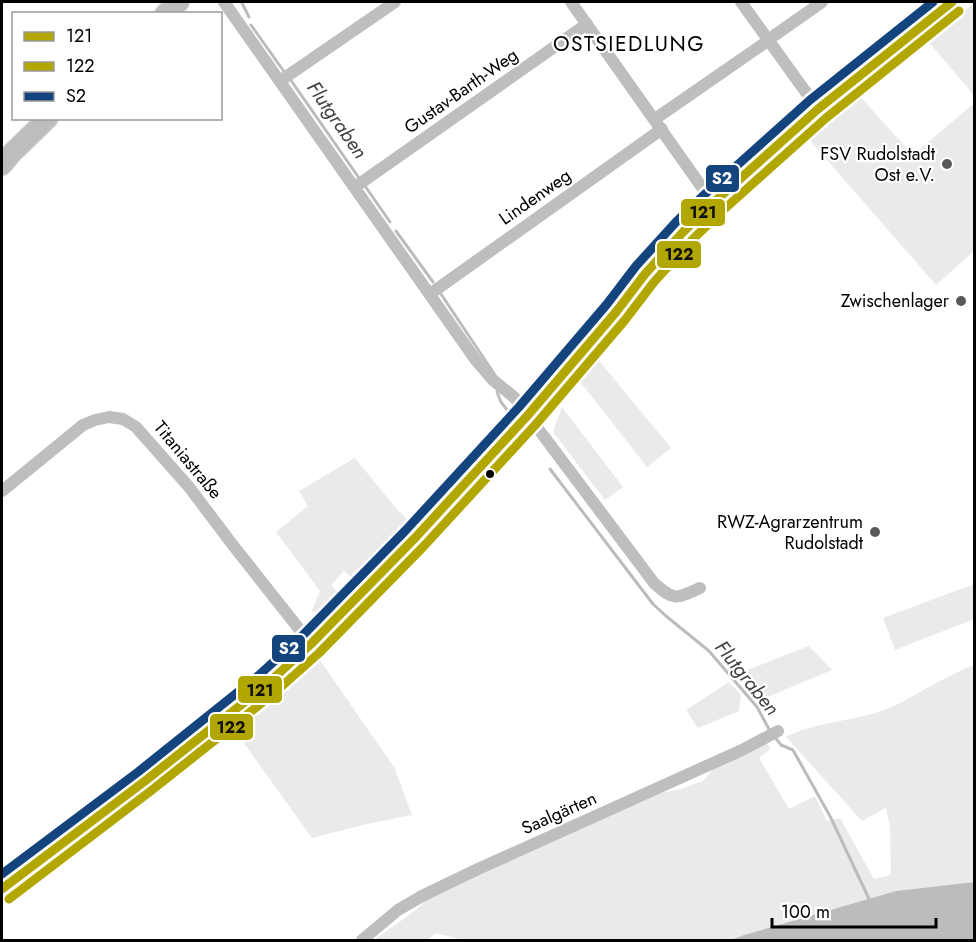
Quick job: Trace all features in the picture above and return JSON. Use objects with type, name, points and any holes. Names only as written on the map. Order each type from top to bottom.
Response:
[{"type":"main road","points":[[167,12],[179,2]]},
{"type":"main road","points":[[2,165],[46,120]]},
{"type":"street","points":[[224,2],[475,358],[493,380],[515,398],[654,583],[666,594],[675,597],[699,588]]},
{"type":"street","points":[[280,81],[395,2]]},
{"type":"street","points":[[572,2],[713,203]]},
{"type":"street","points":[[741,2],[818,109]]},
{"type":"street","name":"Lindenweg","points":[[430,294],[822,2]]},
{"type":"street","points":[[2,889],[145,781],[266,685],[312,644],[414,539],[528,415],[616,312],[645,274],[684,231],[818,109],[952,2]]},
{"type":"street","name":"Gustav-Barth-Weg","points":[[355,187],[587,24]]},
{"type":"street","name":"Titaniastraße","points":[[2,491],[83,425],[109,417],[123,419],[136,427],[189,487],[312,644]]},
{"type":"street","name":"Saalgärten","points":[[362,940],[398,910],[422,897],[773,734]]},
{"type":"shaded area","points":[[974,4],[974,95],[926,39]]},
{"type":"shaded area","points":[[857,93],[913,155],[972,105],[974,107],[974,251],[936,285],[807,137]]},
{"type":"shaded area","points":[[596,357],[671,448],[647,467],[578,379]]},
{"type":"shaded area","points":[[562,407],[623,487],[605,500],[553,432]]},
{"type":"shaded area","points":[[355,458],[411,523],[356,582],[344,571],[331,585],[344,598],[329,613],[311,612],[320,591],[276,532],[308,506],[299,491]]},
{"type":"shaded area","points":[[974,584],[974,619],[895,650],[883,618]]},
{"type":"shaded area","points":[[809,646],[832,670],[758,701],[737,674]]},
{"type":"shaded area","points":[[317,656],[394,767],[412,815],[312,838],[233,728]]},
{"type":"shaded area","points":[[974,665],[974,882],[896,891],[731,940],[463,940],[436,933],[427,940],[374,940],[416,910],[427,899],[661,793],[703,781],[714,768],[768,743],[770,749],[759,758],[789,809],[815,796],[827,821],[840,818],[874,879],[891,875],[890,827],[886,808],[862,821],[786,737],[810,728],[884,710]]},
{"type":"shaded area","points":[[729,682],[741,695],[739,711],[698,728],[686,710]]},
{"type":"shaded area","points":[[974,882],[974,940],[731,940],[896,891]]},
{"type":"waterway","name":"Flutgraben","points":[[242,3],[249,17]]},
{"type":"waterway","name":"Flutgraben","points":[[251,25],[285,73]]},
{"type":"waterway","name":"Flutgraben","points":[[290,79],[359,178]]},
{"type":"waterway","name":"Flutgraben","points":[[365,186],[390,222]]},
{"type":"waterway","name":"Flutgraben","points":[[396,231],[433,282]]},
{"type":"waterway","name":"Flutgraben","points":[[441,294],[495,375]]},
{"type":"waterway","name":"Flutgraben","points":[[497,392],[501,402],[512,416]]},
{"type":"waterway","name":"Flutgraben","points":[[550,469],[653,604],[709,651],[757,707],[770,731]]},
{"type":"waterway","name":"Flutgraben","points":[[774,736],[781,745],[793,750],[831,818],[870,901]]},
{"type":"transit line","name":"S2","points":[[2,874],[138,772],[258,676],[303,635],[405,531],[519,407],[607,304],[636,266],[676,222],[810,100],[933,2]]},
{"type":"transit line","name":"121","points":[[2,889],[145,781],[266,685],[311,644],[414,539],[528,415],[616,312],[645,274],[684,231],[818,109],[952,2]]},
{"type":"transit line","name":"122","points":[[9,899],[273,694],[319,653],[423,547],[537,423],[625,320],[654,282],[693,239],[826,118],[959,11]]},
{"type":"place","name":"FSV Rudolstadt Ost e.V.","points":[[947,164]]},
{"type":"place","name":"Zwischenlager","points":[[961,301]]},
{"type":"place","name":"RWZ-Agrarzentrum Rudolstadt","points":[[875,532]]},
{"type":"district","name":"OSTSIEDLUNG","points":[[629,44]]}]
